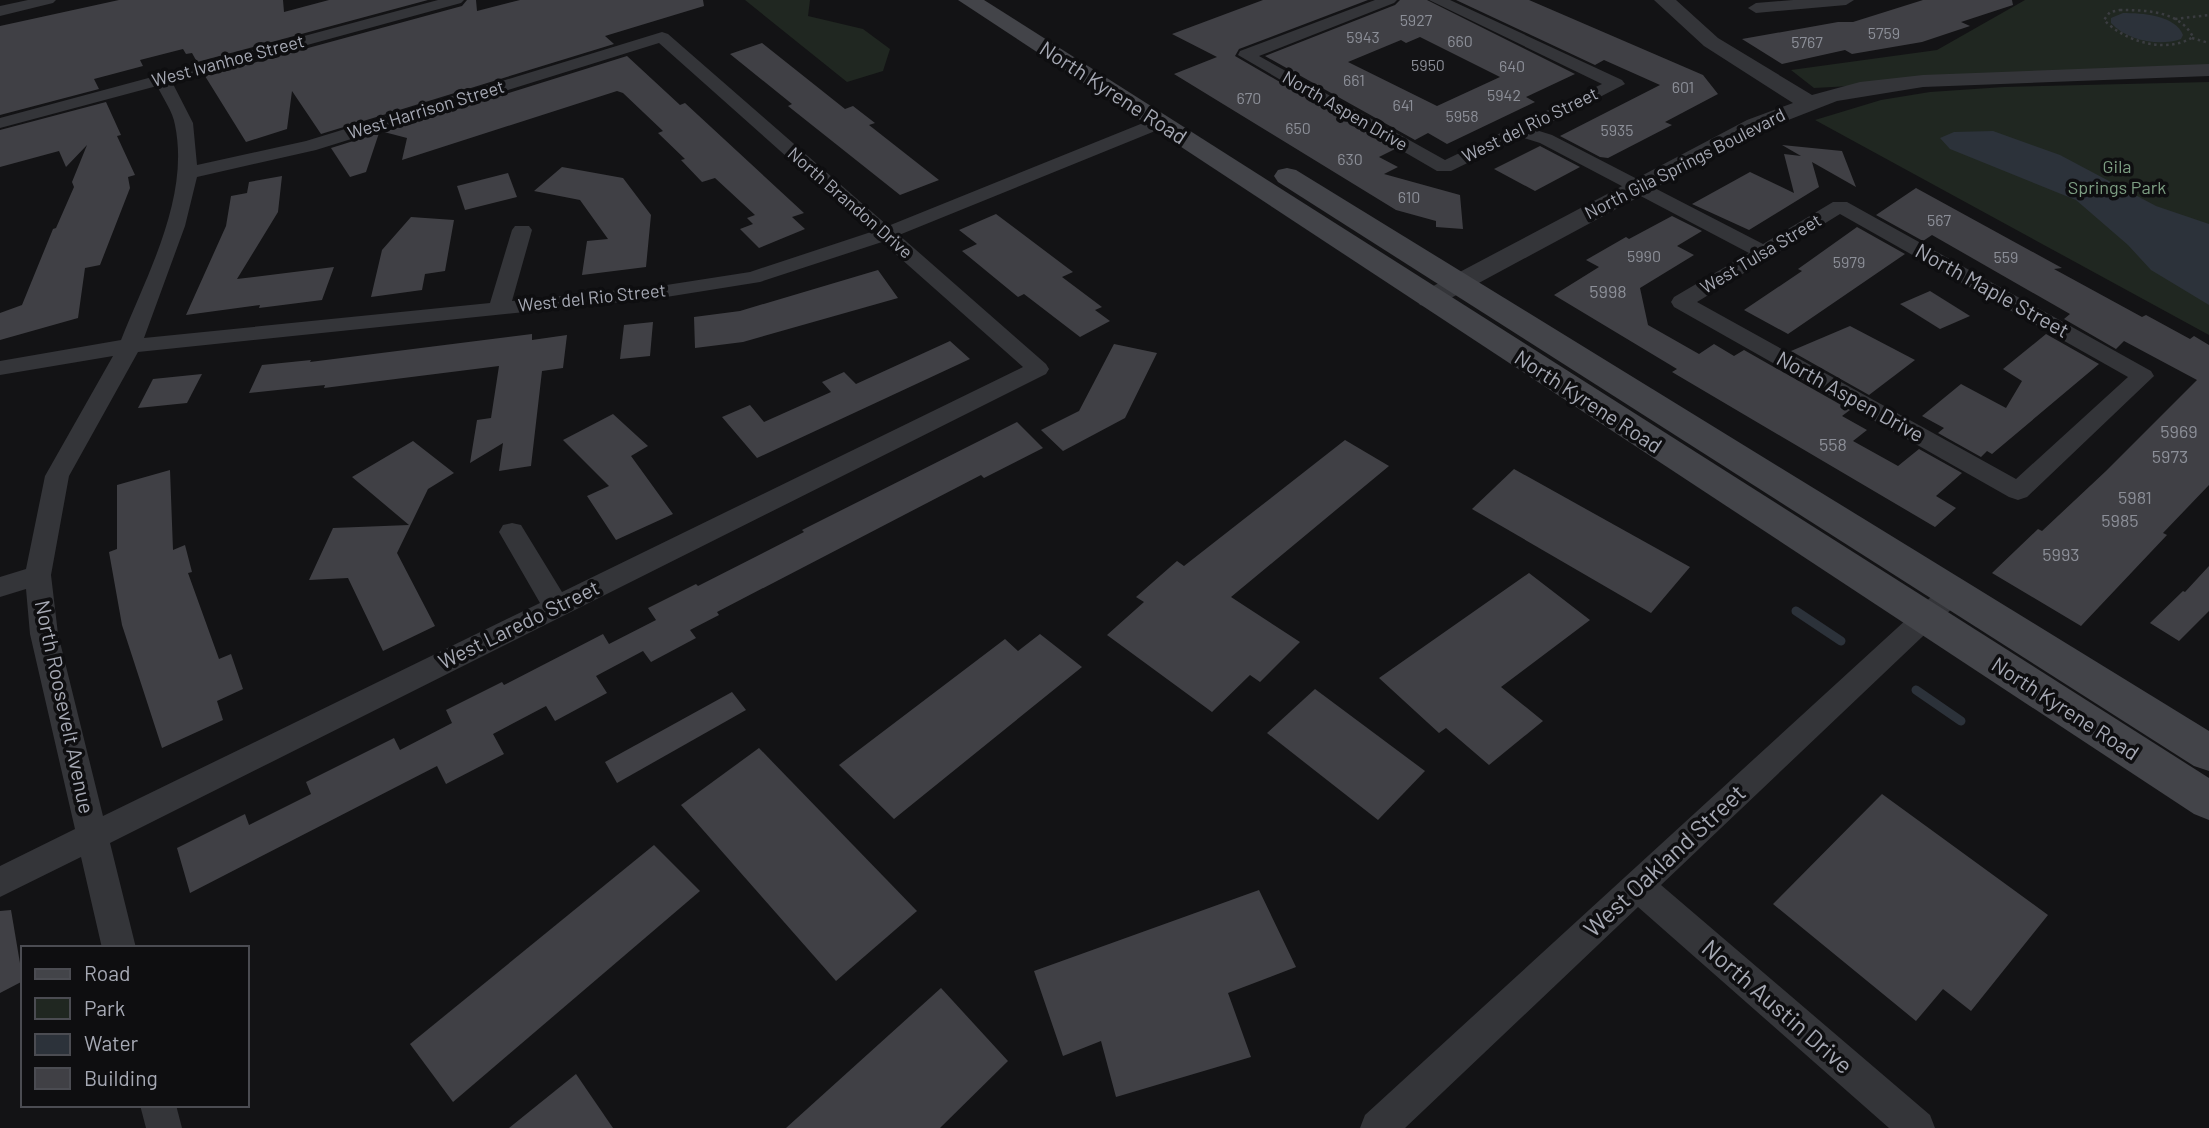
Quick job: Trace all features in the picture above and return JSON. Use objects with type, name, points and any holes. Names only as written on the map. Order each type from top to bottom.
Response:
[{"type":"main road","name":"North Kyrene Road","points":[[969,0],[1159,123],[1444,291],[1938,606],[2209,801]]},
{"type":"main road","name":"North Kyrene Road","points":[[1008,0],[1239,146]]},
{"type":"main road","name":"North Kyrene Road","points":[[1262,160],[1444,291]]},
{"type":"main road","name":"North Kyrene Road","points":[[1938,606],[2209,753]]},
{"type":"street","points":[[0,11],[48,0]]},
{"type":"street","name":"West Ivanhoe Street","points":[[0,123],[456,0]]},
{"type":"street","name":"North Aspen Drive","points":[[1389,0],[1246,55],[1444,167]]},
{"type":"street","points":[[1437,0],[1616,84]]},
{"type":"street","points":[[1664,0],[1711,42],[1809,103]]},
{"type":"street","points":[[1756,8],[1846,0]]},
{"type":"street","name":"West Harrison Street","points":[[188,173],[310,146],[662,37]]},
{"type":"street","name":"North Brandon Drive","points":[[662,37],[1038,369]]},
{"type":"street","name":"North Gila Springs Boulevard","points":[[1444,291],[1755,125],[1809,103],[1860,89],[1923,81],[2209,69]]},
{"type":"street","name":"North Roosevelt Avenue","points":[[118,946],[44,634],[38,575],[57,476],[130,346],[175,226],[188,173],[184,124],[162,79]]},
{"type":"street","name":"West del Rio Street","points":[[1444,167],[1616,84]]},
{"type":"street","name":"West del Rio Street","points":[[0,368],[130,346],[660,292],[753,278],[885,234],[1159,123]]},
{"type":"street","points":[[1520,130],[1533,146],[1630,190],[1756,256]]},
{"type":"street","name":"West Tulsa Street","points":[[1682,302],[1840,206]]},
{"type":"street","name":"North Maple Street","points":[[1840,206],[2143,376],[2018,491]]},
{"type":"street","points":[[499,308],[522,230]]},
{"type":"street","name":"North Aspen Drive","points":[[1682,302],[2018,491]]},
{"type":"street","name":"West Laredo Street","points":[[0,882],[1038,369]]},
{"type":"street","points":[[512,532],[556,606]]},
{"type":"street","points":[[0,587],[38,575]]},
{"type":"street","name":"West Oakland Street","points":[[1378,1128],[1938,606]]},
{"type":"street","name":"North Austin Drive","points":[[1638,886],[1917,1128]]},
{"type":"street","points":[[159,1107],[164,1128]]},
{"type":"path","points":[[2192,38],[2191,31],[2174,20],[2132,9],[2110,12],[2104,20],[2125,36],[2153,43],[2180,44],[2192,38],[2209,43]]},
{"type":"path","points":[[2174,20],[2209,15]]},
{"type":"green space","points":[[745,0],[810,0],[808,16],[863,29],[890,49],[883,71],[847,82]]},
{"type":"green space","points":[[2025,0],[2209,0],[2209,67],[1814,88],[1791,70],[1937,50]]},
{"type":"green space","name":"Gila Springs Park","points":[[2209,82],[2209,335],[1815,120],[1881,100],[1930,92],[2004,87]]},
{"type":"water","points":[[2123,13],[2166,19],[2179,28],[2183,35],[2181,39],[2163,42],[2134,38],[2111,23],[2111,18]]},
{"type":"water","points":[[1993,131],[2060,155],[2156,206],[2209,224],[2209,305],[2151,270],[2128,245],[2076,200],[1950,149],[1940,138],[1954,132]]},
{"type":"building","points":[[119,0],[283,0],[284,12],[329,0],[428,0],[197,62],[192,53],[186,54],[183,49],[140,60],[143,66],[94,79],[99,89],[0,115],[0,26]]},
{"type":"building","points":[[467,0],[476,0],[477,11],[520,0],[703,0],[704,6],[605,36],[614,44],[321,134],[292,91],[287,129],[246,142],[205,76],[462,6]]},
{"type":"building","points":[[1263,0],[1368,0],[1239,49],[1235,56],[1395,149],[1379,157],[1398,167],[1384,174],[1460,195],[1463,229],[1436,227],[1436,221],[1396,210],[1174,74],[1217,57],[1172,34]]},
{"type":"building","points":[[1400,0],[1427,0],[1575,74],[1526,97],[1535,102],[1447,144],[1428,133],[1415,140],[1265,56],[1395,5]],"holes":[[[1420,37],[1500,77],[1437,106],[1348,62],[1401,40],[1406,43]]]},
{"type":"building","points":[[1456,0],[1529,0],[1703,75],[1718,94],[1665,122],[1672,125],[1608,158],[1600,157],[1560,136],[1660,85],[1604,60],[1595,65]]},
{"type":"building","points":[[1923,0],[2012,0],[2013,5],[1961,22],[1970,26],[1922,42],[1852,54],[1845,50],[1782,64],[1742,39],[1838,22],[1853,22]]},
{"type":"building","points":[[762,43],[845,109],[853,106],[875,123],[869,125],[939,180],[900,195],[788,106],[792,104],[730,54]]},
{"type":"building","points":[[627,56],[680,105],[685,103],[804,213],[792,217],[805,229],[759,248],[740,229],[753,224],[747,218],[755,215],[715,178],[702,182],[681,160],[685,159],[658,133],[663,131],[623,93],[617,91],[402,160],[407,138],[384,132]]},
{"type":"building","points":[[106,102],[121,135],[117,136],[135,175],[128,177],[130,188],[100,265],[85,268],[78,318],[0,340],[0,313],[22,305],[53,229],[56,228],[74,187],[72,182],[87,145],[66,167],[59,151],[0,167],[0,130]]},
{"type":"building","points":[[379,133],[366,172],[350,177],[331,148]]},
{"type":"building","points":[[1782,145],[1842,151],[1856,187],[1812,162],[1819,187],[1749,230],[1692,204],[1750,172],[1794,193],[1784,154],[1801,156]]},
{"type":"building","points":[[1540,146],[1580,167],[1535,191],[1494,169]]},
{"type":"building","points":[[562,167],[623,178],[651,215],[646,267],[582,275],[587,241],[608,239],[580,200],[534,191]]},
{"type":"building","points":[[508,173],[517,197],[465,210],[457,186]]},
{"type":"building","points":[[282,176],[278,212],[237,279],[334,267],[322,300],[186,315],[226,226],[231,196],[247,193],[249,182]]},
{"type":"building","points":[[1916,188],[2062,268],[2054,269],[2142,317],[2146,315],[2190,339],[2194,336],[2209,345],[2209,485],[2163,533],[2167,535],[2081,626],[1992,573],[2038,529],[2042,531],[2106,471],[2197,380],[2124,341],[2116,349],[2064,319],[2070,314],[1932,235],[1923,241],[1876,215]]},
{"type":"building","points":[[996,214],[1073,272],[1062,277],[1102,307],[1095,310],[1110,321],[1080,337],[1024,294],[1018,297],[962,251],[977,244],[959,230]]},
{"type":"building","points":[[1672,216],[1702,231],[1677,246],[1694,255],[1640,288],[1648,325],[1699,354],[1714,344],[1734,356],[1744,350],[1850,410],[1842,416],[1867,430],[1853,441],[1898,466],[1919,449],[1962,473],[1936,496],[1956,508],[1935,527],[1672,372],[1677,369],[1554,295],[1599,267],[1586,260],[1626,237],[1629,239]]},
{"type":"building","points":[[411,217],[454,220],[445,271],[425,274],[422,290],[371,297],[382,250]]},
{"type":"building","points":[[1857,227],[1905,254],[1788,334],[1744,310],[1802,271],[1798,269]]},
{"type":"building","points":[[878,270],[898,298],[743,342],[695,348],[694,317],[740,311]]},
{"type":"building","points":[[1930,291],[1970,316],[1940,329],[1900,304]]},
{"type":"building","points":[[653,322],[650,356],[620,359],[624,325]]},
{"type":"building","points":[[1850,326],[1915,360],[1869,395],[1791,351]]},
{"type":"building","points":[[532,334],[532,340],[567,335],[563,368],[542,371],[531,466],[499,471],[503,443],[470,463],[477,420],[491,418],[499,366],[324,388],[325,385],[249,393],[262,365],[311,360],[310,362]]},
{"type":"building","points":[[2046,334],[2099,364],[1992,454],[1987,451],[1981,457],[1938,433],[1944,428],[1922,416],[1961,384],[2006,408],[2022,381],[2003,369]]},
{"type":"building","points":[[950,341],[970,359],[757,458],[722,417],[750,405],[764,422],[831,392],[822,382],[844,372],[856,384]]},
{"type":"building","points":[[1114,344],[1157,353],[1125,418],[1063,451],[1041,430],[1079,411]]},
{"type":"building","points":[[202,374],[187,403],[138,408],[153,379]]},
{"type":"building","points":[[613,414],[648,446],[631,456],[673,514],[616,540],[587,496],[609,486],[563,440]]},
{"type":"building","points":[[1017,422],[1043,448],[984,478],[981,475],[717,612],[719,615],[690,630],[696,638],[651,662],[643,651],[596,676],[607,693],[555,721],[546,706],[493,734],[504,754],[446,784],[437,766],[190,893],[177,848],[245,814],[249,825],[311,794],[306,782],[394,738],[400,750],[452,723],[446,710],[502,682],[504,685],[603,634],[609,644],[656,620],[648,608],[696,584],[698,586],[804,532],[802,530]]},
{"type":"building","points":[[1345,440],[1389,466],[1231,597],[1300,642],[1260,682],[1250,675],[1212,712],[1107,635],[1144,602],[1136,597],[1177,561],[1184,566]]},
{"type":"building","points":[[413,441],[454,473],[428,489],[397,553],[435,626],[383,651],[348,578],[309,580],[333,528],[409,525],[352,477]]},
{"type":"building","points":[[1514,469],[1690,567],[1651,613],[1472,509]]},
{"type":"building","points":[[170,470],[173,550],[185,545],[192,572],[188,573],[219,659],[231,654],[243,689],[217,701],[223,720],[162,748],[122,625],[109,552],[117,549],[117,485]]},
{"type":"building","points":[[2209,566],[2209,611],[2179,641],[2150,623],[2185,592]]},
{"type":"building","points":[[1529,573],[1590,620],[1501,687],[1543,721],[1489,765],[1446,728],[1439,733],[1379,678]]},
{"type":"building","points":[[1040,634],[1082,667],[894,819],[839,765],[1005,639],[1018,651]]},
{"type":"building","points":[[1315,689],[1425,771],[1378,820],[1267,733]]},
{"type":"building","points":[[732,692],[746,710],[617,783],[605,762]]},
{"type":"building","points":[[759,748],[917,911],[836,981],[681,805]]},
{"type":"building","points":[[1882,794],[2048,915],[1971,1011],[1943,989],[1916,1021],[1773,904]]},
{"type":"building","points":[[654,845],[700,891],[453,1102],[410,1044]]},
{"type":"building","points":[[1259,890],[1296,967],[1228,993],[1251,1057],[1116,1097],[1101,1041],[1063,1056],[1034,971]]},
{"type":"building","points":[[11,910],[21,982],[0,993],[0,911]]},
{"type":"building","points":[[941,988],[1008,1061],[940,1128],[786,1128]]},
{"type":"building","points":[[576,1074],[613,1128],[509,1128]]},
{"type":"waterway","points":[[1796,611],[1841,641]]},
{"type":"waterway","points":[[1916,690],[1961,721]]}]
